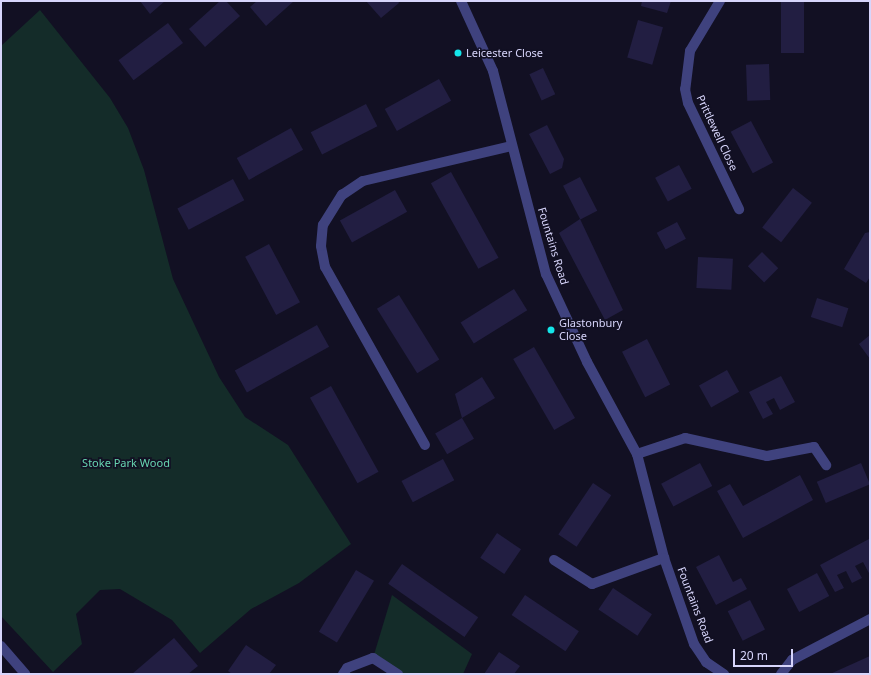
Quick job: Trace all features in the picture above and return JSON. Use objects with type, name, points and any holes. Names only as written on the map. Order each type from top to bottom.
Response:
[{"type":"street","name":"Fountains Road","points":[[461,1],[493,71],[511,146],[546,274],[587,362],[637,454],[664,558],[694,644],[706,662],[724,674]]},
{"type":"street","name":"Prittlewell Close","points":[[720,1],[690,51],[685,89],[688,103],[739,208]]},
{"type":"street","points":[[425,445],[325,267],[321,246],[323,225],[342,195],[363,181],[511,146]]},
{"type":"street","points":[[637,454],[685,438],[767,456],[814,447],[826,465]]},
{"type":"street","name":"Fountains Road","points":[[554,560],[592,584],[664,558]]},
{"type":"street","points":[[781,674],[792,660],[870,619]]},
{"type":"street","points":[[1,646],[26,674]]},
{"type":"street","points":[[343,674],[347,668],[373,658],[398,674]]},
{"type":"green space","name":"Stoke Park Wood","points":[[40,10],[110,98],[128,128],[144,170],[173,279],[219,377],[245,417],[288,445],[351,544],[299,583],[251,609],[200,653],[172,620],[120,589],[100,590],[76,614],[82,644],[53,672],[1,616],[1,46]]},
{"type":"green space","points":[[392,595],[472,654],[463,674],[397,674],[373,658]]},
{"type":"building","points":[[140,1],[165,1],[150,14]]},
{"type":"building","points":[[220,1],[226,1],[240,16],[205,47],[189,29]]},
{"type":"building","points":[[257,1],[294,1],[266,26],[250,7]]},
{"type":"building","points":[[366,1],[398,1],[399,3],[381,18]]},
{"type":"building","points":[[642,1],[671,1],[667,13],[641,6]]},
{"type":"building","points":[[781,1],[804,1],[804,53],[781,53]]},
{"type":"building","points":[[638,20],[663,27],[652,65],[627,57]]},
{"type":"building","points":[[168,23],[183,43],[134,80],[118,60]]},
{"type":"building","points":[[769,64],[770,100],[747,101],[746,65]]},
{"type":"building","points":[[543,68],[555,94],[542,101],[529,74]]},
{"type":"building","points":[[439,79],[451,101],[397,131],[385,109]]},
{"type":"building","points":[[366,104],[377,126],[322,154],[311,132]]},
{"type":"building","points":[[751,121],[773,162],[753,173],[731,132]]},
{"type":"building","points":[[547,125],[564,159],[562,168],[550,174],[529,134]]},
{"type":"building","points":[[291,128],[303,150],[249,180],[237,158]]},
{"type":"building","points":[[679,165],[692,189],[668,202],[655,178]]},
{"type":"building","points":[[451,172],[499,258],[478,269],[431,183]]},
{"type":"building","points":[[580,177],[597,211],[580,219],[563,186]]},
{"type":"building","points":[[233,179],[244,200],[189,230],[177,209]]},
{"type":"building","points":[[793,188],[812,203],[781,242],[762,227]]},
{"type":"building","points":[[395,190],[407,212],[352,242],[340,221]]},
{"type":"building","points":[[580,219],[623,310],[605,320],[559,233]]},
{"type":"building","points":[[677,222],[686,239],[666,250],[657,233]]},
{"type":"building","points":[[870,232],[870,277],[866,283],[844,269],[865,233]]},
{"type":"building","points":[[269,244],[300,302],[276,315],[245,257]]},
{"type":"building","points":[[762,252],[778,268],[764,282],[748,266]]},
{"type":"building","points":[[698,257],[733,259],[731,290],[696,288]]},
{"type":"building","points":[[514,289],[527,310],[474,344],[461,322]]},
{"type":"building","points":[[399,295],[439,359],[417,373],[377,309]]},
{"type":"building","points":[[817,298],[848,308],[842,327],[811,317]]},
{"type":"building","points":[[317,325],[329,347],[247,392],[235,371]]},
{"type":"building","points":[[870,335],[870,359],[859,344]]},
{"type":"building","points":[[647,339],[670,384],[645,397],[622,352]]},
{"type":"building","points":[[534,347],[575,418],[554,430],[513,359]]},
{"type":"building","points":[[727,370],[739,392],[711,407],[699,386]]},
{"type":"building","points":[[781,376],[795,402],[780,410],[774,398],[766,402],[773,414],[763,419],[749,392]]},
{"type":"building","points":[[482,377],[495,398],[462,418],[455,394]]},
{"type":"building","points":[[331,386],[379,472],[358,483],[310,398]]},
{"type":"building","points":[[462,418],[474,439],[447,454],[435,434]]},
{"type":"building","points":[[443,459],[454,480],[413,502],[402,481]]},
{"type":"building","points":[[700,463],[712,486],[673,507],[661,484]]},
{"type":"building","points":[[861,463],[870,484],[826,503],[817,482]]},
{"type":"building","points":[[800,475],[813,500],[743,538],[717,491],[730,484],[743,506]]},
{"type":"building","points":[[593,483],[611,495],[577,547],[558,534]]},
{"type":"building","points":[[497,533],[521,549],[504,574],[480,558]]},
{"type":"building","points":[[869,539],[870,575],[863,562],[855,566],[862,578],[852,583],[846,571],[837,575],[844,588],[835,592],[820,565]]},
{"type":"building","points":[[719,555],[733,582],[741,578],[747,589],[716,605],[696,567]]},
{"type":"building","points":[[402,564],[478,617],[464,637],[388,584]]},
{"type":"building","points":[[356,570],[374,581],[337,643],[319,632]]},
{"type":"building","points":[[817,573],[829,596],[799,612],[787,589]]},
{"type":"building","points":[[613,588],[652,614],[637,636],[598,610]]},
{"type":"building","points":[[525,595],[579,631],[565,651],[512,615]]},
{"type":"building","points":[[750,600],[765,629],[743,641],[728,611]]},
{"type":"building","points":[[174,638],[198,666],[188,674],[132,674]]},
{"type":"building","points":[[246,645],[276,665],[269,674],[232,674],[228,671]]},
{"type":"building","points":[[499,652],[520,666],[514,674],[484,674]]},
{"type":"building","points":[[870,656],[870,674],[830,674]]},
{"type":"place","name":"Leicester Close","points":[[458,53]]},
{"type":"place","name":"Glastonbury Close","points":[[551,330]]}]
